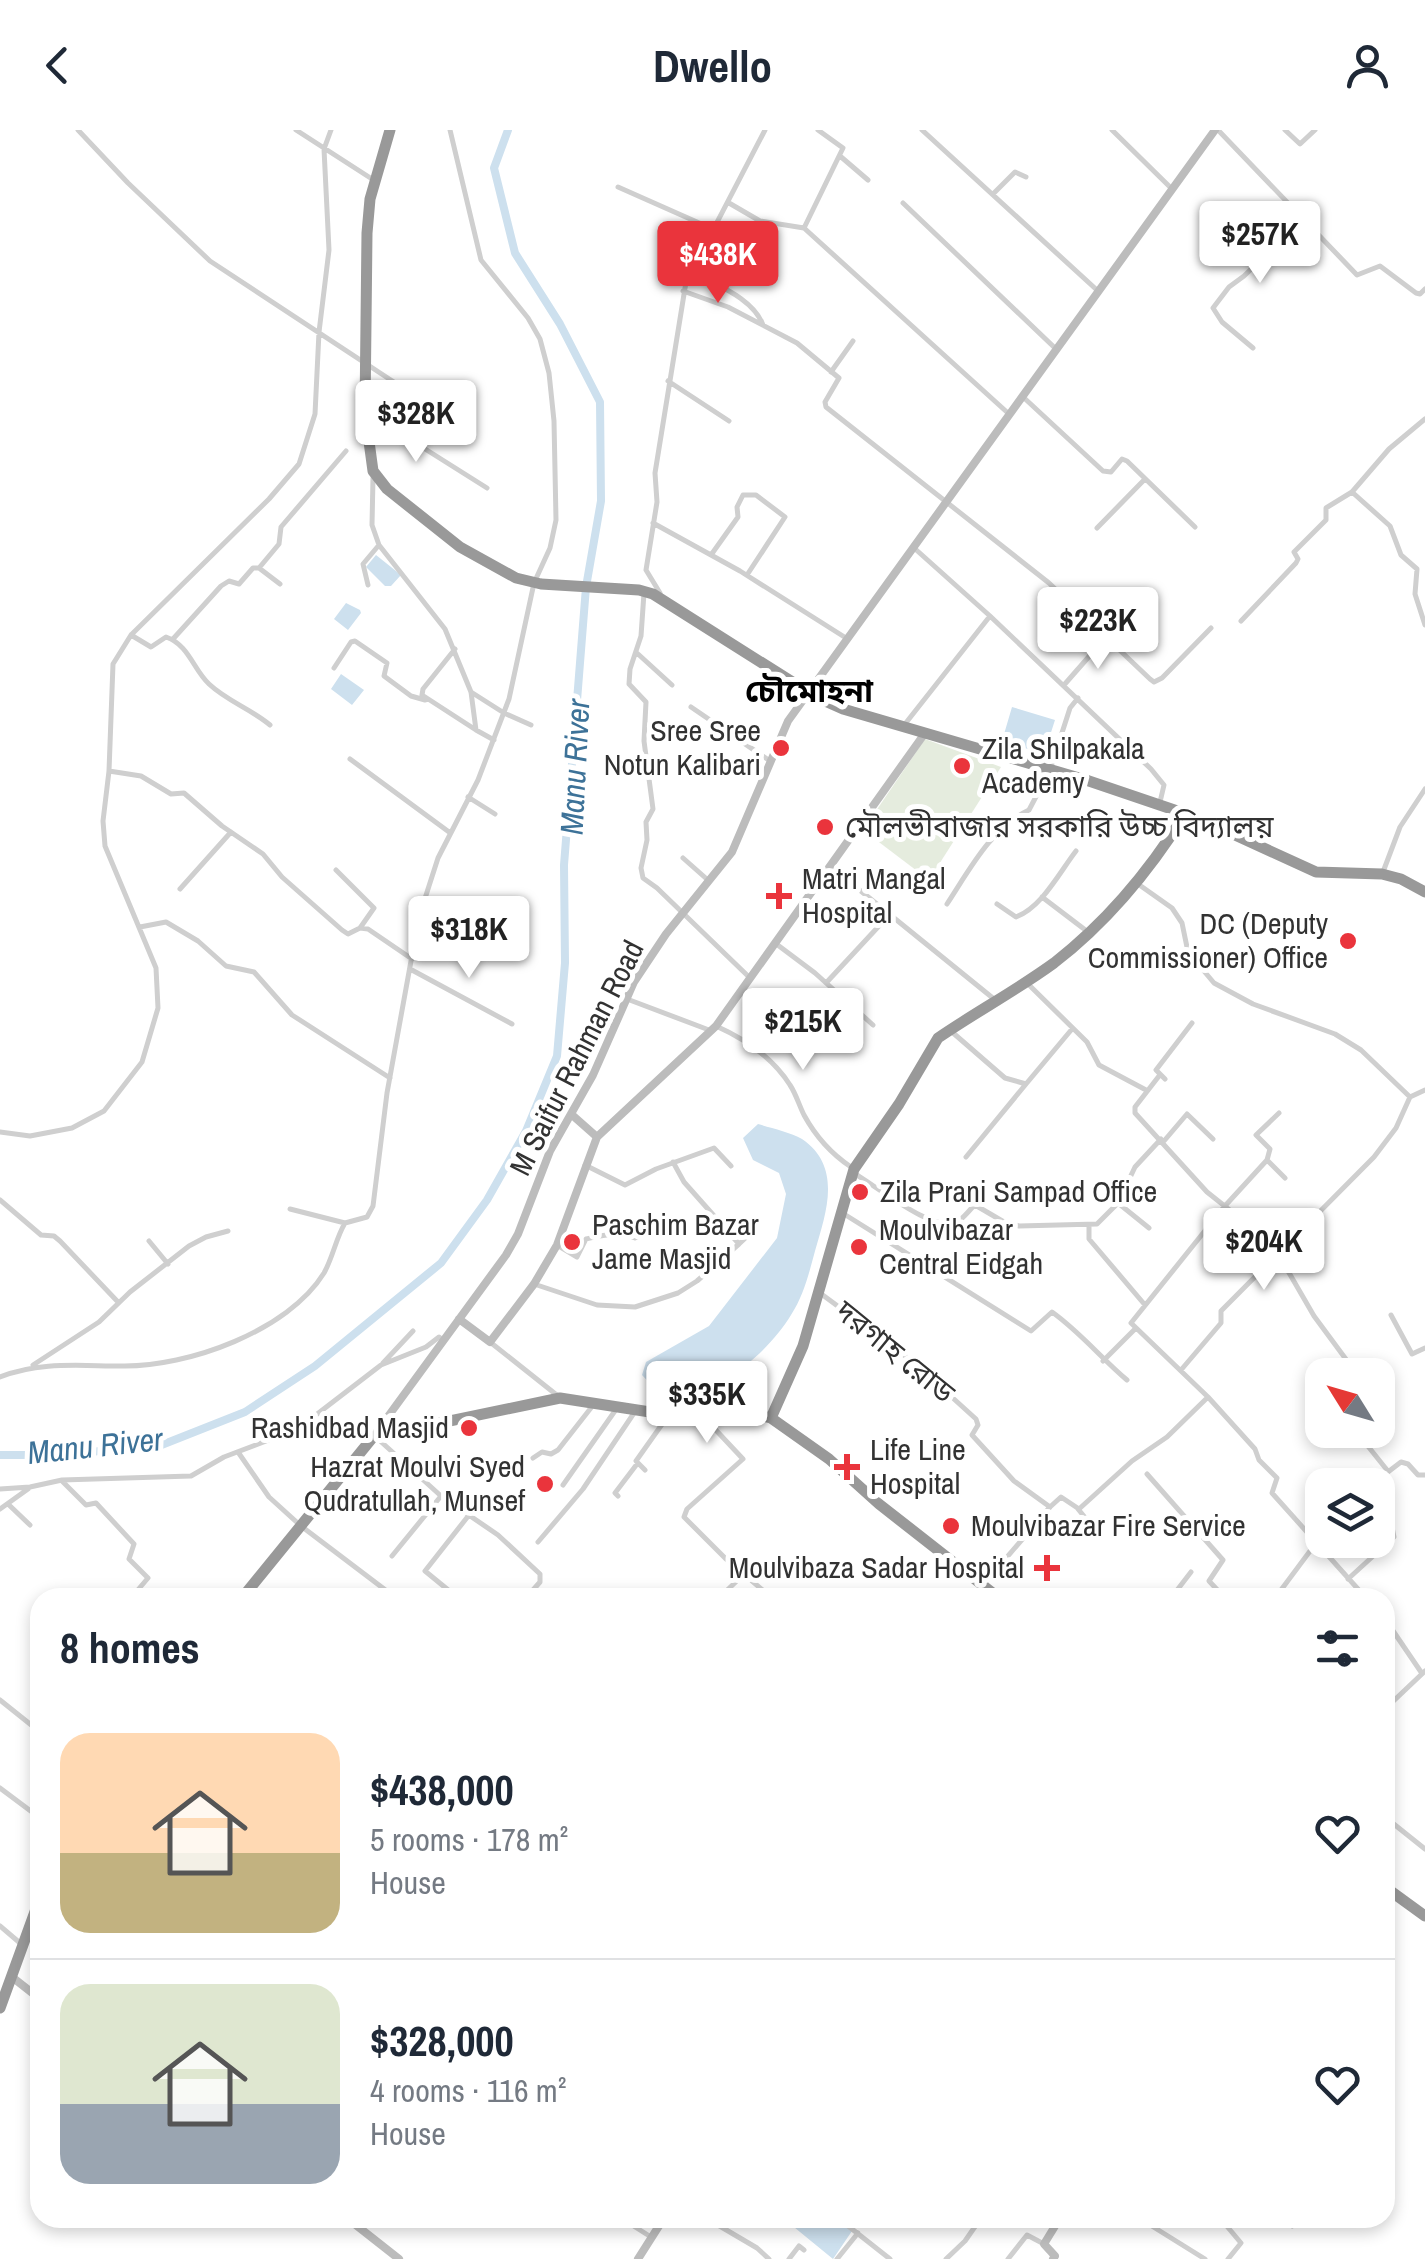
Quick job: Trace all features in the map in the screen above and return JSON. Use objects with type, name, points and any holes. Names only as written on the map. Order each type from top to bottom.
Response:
[{"type":"highway","points":[[390,130],[375,180],[366,233],[365,412],[373,471],[387,489],[460,547],[516,578],[537,583],[642,590],[808,692],[843,709],[1160,805],[1316,872],[1382,874],[1425,892]]},
{"type":"highway","points":[[770,1418],[803,1346],[854,1171],[899,1104],[927,1051],[950,1030],[1054,962],[1088,932],[1138,884],[1186,814]]},
{"type":"highway","points":[[250,1588],[375,1437],[560,1398],[670,1413],[729,1408],[770,1418],[987,1588]]},
{"type":"highway","points":[[1395,1894],[1425,1916]]},
{"type":"highway","points":[[0,2008],[30,1930]]},
{"type":"main road","name":"M Saifur Rahman Road","points":[[375,1437],[518,1234],[550,1151],[634,982],[682,913],[732,852],[788,721],[1216,130]]},
{"type":"main road","points":[[460,1319],[490,1342],[534,1284],[557,1245],[596,1137],[714,1029],[925,732]]},
{"type":"main road","points":[[571,1114],[596,1137]]},
{"type":"main road","points":[[12,1976],[30,1991]]},
{"type":"main road","points":[[360,2228],[399,2259]]},
{"type":"main road","points":[[638,2259],[657,2228]]},
{"type":"main road","points":[[1053,2259],[1055,2256],[1044,2244],[1054,2228]]},
{"type":"street","points":[[78,130],[128,184],[210,261],[408,392],[453,410]]},
{"type":"street","points":[[296,130],[375,180]]},
{"type":"street","points":[[0,1132],[30,1136],[72,1128],[104,1111],[142,1062],[158,1008],[156,968],[105,846],[103,821],[110,770],[113,664],[131,635],[269,499],[299,464],[315,414],[329,250],[324,149],[331,130]]},
{"type":"street","points":[[290,1209],[345,1223],[366,1216],[373,1206],[390,1078],[419,917],[450,832],[504,713],[556,520],[549,374],[540,339],[481,260],[450,130]]},
{"type":"street","points":[[681,611],[656,589],[646,570],[657,502],[655,473],[668,381],[684,291],[764,130]]},
{"type":"street","points":[[804,228],[843,148],[818,130]]},
{"type":"street","points":[[922,130],[1098,291]]},
{"type":"street","points":[[1112,130],[1172,189]]},
{"type":"street","points":[[1216,130],[1359,276],[1380,266],[1416,293],[1425,289]]},
{"type":"street","points":[[1285,130],[1300,144],[1316,130]]},
{"type":"street","points":[[840,156],[868,180]]},
{"type":"street","points":[[992,194],[1015,172],[1026,177]]},
{"type":"street","points":[[618,187],[715,230]]},
{"type":"street","points":[[728,203],[775,226],[804,228],[1009,414]]},
{"type":"street","points":[[903,204],[1056,349]]},
{"type":"street","points":[[1253,348],[1222,322],[1213,308],[1229,287],[1303,219]]},
{"type":"street","points":[[692,272],[747,304],[759,314],[763,325]]},
{"type":"street","points":[[684,291],[763,325],[797,344],[832,372],[839,380],[825,402],[826,407],[1049,584],[1154,682],[1211,628]]},
{"type":"street","points":[[832,372],[853,341]]},
{"type":"street","points":[[668,381],[729,421]]},
{"type":"street","points":[[1022,396],[1103,471],[1111,472],[1122,459],[1195,528]]},
{"type":"street","points":[[365,412],[487,488]]},
{"type":"street","points":[[1241,620],[1298,561],[1294,552],[1326,520],[1326,508],[1352,492],[1389,450],[1425,420]]},
{"type":"street","points":[[173,639],[221,586],[229,582],[238,584],[254,568],[259,568],[281,541],[279,530],[346,451]]},
{"type":"street","points":[[373,471],[372,525],[379,545],[439,620],[455,649],[471,692],[476,730]]},
{"type":"street","points":[[1097,528],[1145,479]]},
{"type":"street","points":[[1352,492],[1390,526],[1401,555],[1416,570],[1415,594],[1425,624]]},
{"type":"street","points":[[711,555],[738,517],[743,495],[756,495],[785,517],[747,575]]},
{"type":"street","points":[[653,523],[747,575],[846,638]]},
{"type":"street","points":[[368,585],[364,562],[379,545]]},
{"type":"street","points":[[912,546],[1078,698],[1160,780],[1164,792],[1160,805]]},
{"type":"street","points":[[259,568],[280,584]]},
{"type":"street","points":[[642,590],[638,654],[630,668],[629,684],[646,702],[644,741],[653,809],[646,822],[643,878],[750,978]]},
{"type":"street","points":[[904,726],[990,616]]},
{"type":"street","points":[[131,635],[151,647],[166,637],[173,639],[189,654],[208,684],[270,725]]},
{"type":"street","points":[[1064,685],[1107,636]]},
{"type":"street","points":[[334,668],[350,642],[355,641],[387,662],[384,676],[411,696],[425,700],[494,740]]},
{"type":"street","points":[[425,700],[423,689],[455,649]]},
{"type":"street","points":[[638,654],[672,685]]},
{"type":"street","points":[[471,692],[531,725]]},
{"type":"street","points":[[947,904],[979,853],[1017,814],[1028,810],[1050,770],[1070,708],[1078,698]]},
{"type":"street","points":[[691,707],[770,762]]},
{"type":"street","points":[[350,758],[450,832]]},
{"type":"street","points":[[110,770],[141,776],[171,794],[184,794],[263,854],[282,877],[342,930],[353,933],[374,908],[336,870]]},
{"type":"street","points":[[1382,874],[1400,827],[1425,790]]},
{"type":"street","points":[[468,797],[495,814]]},
{"type":"street","points":[[180,889],[230,832]]},
{"type":"street","points":[[997,904],[1016,917],[1029,910],[1076,852]]},
{"type":"street","points":[[683,858],[709,881]]},
{"type":"street","points":[[830,866],[995,1000]]},
{"type":"street","points":[[1138,884],[1172,908],[1182,923],[1188,952],[1214,983],[1253,1004],[1335,1034],[1360,1050],[1410,1097]]},
{"type":"street","points":[[1042,896],[1088,932]]},
{"type":"street","points":[[826,982],[891,913]]},
{"type":"street","points":[[140,928],[166,922],[198,941],[226,966],[254,972],[292,1015],[390,1078]]},
{"type":"street","points":[[360,928],[412,959]]},
{"type":"street","points":[[775,942],[872,1025]]},
{"type":"street","points":[[410,968],[512,1024]]},
{"type":"street","points":[[1025,981],[1087,1042],[1099,1065],[1147,1090]]},
{"type":"street","points":[[627,999],[750,1044],[791,1086],[820,1141],[832,1155],[906,1207],[946,1224],[958,1222],[975,1205],[1019,1226],[1099,1223],[1118,1203],[1135,1167],[1187,1114],[1213,1139]]},
{"type":"street","points":[[1192,1023],[1156,1070],[1162,1078],[1147,1090],[1134,1110],[1224,1208],[1280,1250]]},
{"type":"street","points":[[966,1157],[1073,1028]]},
{"type":"street","points":[[950,1030],[1006,1078],[1026,1084]]},
{"type":"street","points":[[1180,1370],[1221,1323],[1221,1311],[1374,1156],[1396,1128],[1410,1097],[1425,1090]]},
{"type":"street","points":[[1279,1114],[1257,1131],[1270,1149],[1267,1160],[1132,1322],[1208,1397],[1276,1477],[1272,1493],[1305,1528]]},
{"type":"street","points":[[586,1165],[625,1185],[714,1148],[731,1166]]},
{"type":"street","points":[[1267,1160],[1286,1178]]},
{"type":"street","points":[[673,1162],[684,1182],[739,1244]]},
{"type":"street","points":[[0,1200],[41,1236],[54,1236],[60,1241],[118,1302]]},
{"type":"street","points":[[1118,1203],[1149,1228]]},
{"type":"street","points":[[842,1213],[1031,1331],[1052,1312],[1127,1380]]},
{"type":"street","points":[[0,1377],[31,1367],[143,1366],[192,1356],[259,1330],[283,1317],[309,1292],[325,1271],[345,1223]]},
{"type":"street","points":[[557,1245],[577,1257],[586,1239],[610,1233],[635,1238],[672,1223]]},
{"type":"street","points":[[1089,1224],[1088,1238],[1145,1305]]},
{"type":"street","points":[[534,1284],[597,1305],[635,1307],[688,1287],[756,1228]]},
{"type":"street","points":[[31,1367],[42,1356],[85,1332],[188,1246],[206,1236],[228,1232]]},
{"type":"street","points":[[149,1240],[168,1264]]},
{"type":"street","points":[[1272,1258],[1288,1271],[1345,1358]]},
{"type":"street","name":"দরগাহ রোড","points":[[820,1292],[887,1340],[966,1410],[978,1426],[972,1435],[1014,1481],[1050,1507]]},
{"type":"street","points":[[1391,1314],[1412,1354],[1425,1348]]},
{"type":"street","points":[[1104,1361],[1135,1328]]},
{"type":"street","points":[[0,1489],[62,1480],[192,1476],[312,1418],[381,1366],[413,1331]]},
{"type":"street","points":[[381,1366],[440,1337],[444,1341]]},
{"type":"street","points":[[490,1342],[560,1398]]},
{"type":"street","points":[[1078,1509],[1178,1428],[1208,1397]]},
{"type":"street","points":[[533,1458],[558,1450],[594,1404]]},
{"type":"street","points":[[564,1486],[617,1408]]},
{"type":"street","points":[[538,1542],[593,1476],[636,1410]]},
{"type":"street","points":[[703,1411],[742,1459],[686,1508],[684,1517],[760,1588]]},
{"type":"street","points":[[618,1496],[615,1492],[670,1413]]},
{"type":"street","points":[[375,1437],[441,1496],[498,1535],[540,1574],[535,1588]]},
{"type":"street","points":[[1369,1448],[1386,1468]]},
{"type":"street","points":[[238,1452],[269,1497],[383,1588]]},
{"type":"street","points":[[1393,1468],[1402,1462],[1422,1475]]},
{"type":"street","points":[[637,1464],[645,1470]]},
{"type":"street","points":[[1147,1474],[1222,1560],[1210,1582],[1215,1588]]},
{"type":"street","points":[[62,1480],[86,1505],[96,1503],[134,1544],[129,1559],[148,1578],[140,1588]]},
{"type":"street","points":[[0,1508],[30,1487]]},
{"type":"street","points":[[392,1556],[441,1496]]},
{"type":"street","points":[[983,1585],[1061,1497],[1078,1509],[1097,1532]]},
{"type":"street","points":[[8,1504],[30,1525]]},
{"type":"street","points":[[445,1588],[424,1571],[469,1515]]},
{"type":"street","points":[[1283,1588],[1306,1558]]},
{"type":"street","points":[[1331,1558],[1357,1588]]},
{"type":"street","points":[[1348,1579],[1371,1558]]},
{"type":"street","points":[[1179,1588],[1191,1572]]},
{"type":"street","points":[[729,1588],[744,1574]]},
{"type":"street","points":[[1395,1631],[1423,1671],[1395,1699]]},
{"type":"street","points":[[0,1700],[30,1724]]},
{"type":"street","points":[[0,1788],[30,1810]]},
{"type":"street","points":[[1395,1825],[1425,1849]]},
{"type":"street","points":[[0,1926],[23,1945]]},
{"type":"street","points":[[636,2228],[650,2237]]},
{"type":"street","points":[[723,2228],[767,2258]]},
{"type":"street","points":[[851,2228],[890,2259]]},
{"type":"street","points":[[946,2259],[974,2228]]},
{"type":"street","points":[[1156,2228],[1206,2259]]},
{"type":"street","points":[[1228,2228],[1241,2244],[1228,2259]]},
{"type":"street","points":[[837,2259],[858,2233]]},
{"type":"street","points":[[1008,2259],[1027,2235],[1044,2244]]},
{"type":"street","points":[[788,2259],[799,2246],[804,2250]]},
{"type":"shaded area","points":[[925,739],[1001,767],[929,880],[863,830]]},
{"type":"water","points":[[376,555],[401,575],[391,586],[385,586],[366,567]]},
{"type":"water","points":[[346,603],[361,613],[348,630],[334,619]]},
{"type":"water","points":[[341,674],[364,690],[352,705],[331,689]]},
{"type":"water","points":[[1012,707],[1055,720],[1044,754],[1002,741]]},
{"type":"water","points":[[758,1124],[802,1139],[815,1150],[827,1177],[827,1206],[803,1292],[782,1329],[742,1368],[709,1386],[692,1390],[657,1386],[642,1375],[646,1362],[709,1326],[777,1238],[786,1194],[779,1173],[753,1160],[743,1138]]},
{"type":"water","points":[[795,2228],[852,2231],[833,2259]]},
{"type":"waterway","name":"Manu River","points":[[0,1455],[54,1455],[159,1446],[245,1412],[315,1366],[441,1263],[487,1200],[526,1131],[557,1056],[565,963],[564,865],[586,587],[601,501],[600,402],[560,324],[515,253],[494,168],[508,130]]},
{"type":"place","name":"Sree Sree Notun Kalibari","points":[[781,748]]},
{"type":"place","name":"Zila Shilpakala Academy","points":[[962,766]]},
{"type":"place","name":"মৌলভীবাজার সরকারি উচ্চ বিদ্যালয়","points":[[825,827]]},
{"type":"place","name":"Matri Mangal Hospital","points":[[779,896]]},
{"type":"place","name":"DC (Deputy Commissioner) Office","points":[[1348,941]]},
{"type":"place","name":"Zila Prani Sampad Office","points":[[860,1192]]},
{"type":"place","name":"Paschim Bazar Jame Masjid","points":[[572,1242]]},
{"type":"place","name":"Moulvibazar Central Eidgah","points":[[859,1247]]},
{"type":"place","name":"Rashidbad Masjid","points":[[469,1428]]},
{"type":"place","name":"Life Line Hospital","points":[[847,1467]]},
{"type":"place","name":"Hazrat Moulvi Syed Qudratullah, Munsef","points":[[545,1484]]},
{"type":"place","name":"Moulvibazar Fire Service","points":[[951,1526]]},
{"type":"place","name":"Moulvibaza Sadar Hospital","points":[[1047,1568]]},
{"type":"district","name":"চৌমোহনা","points":[[809,691]]}]
